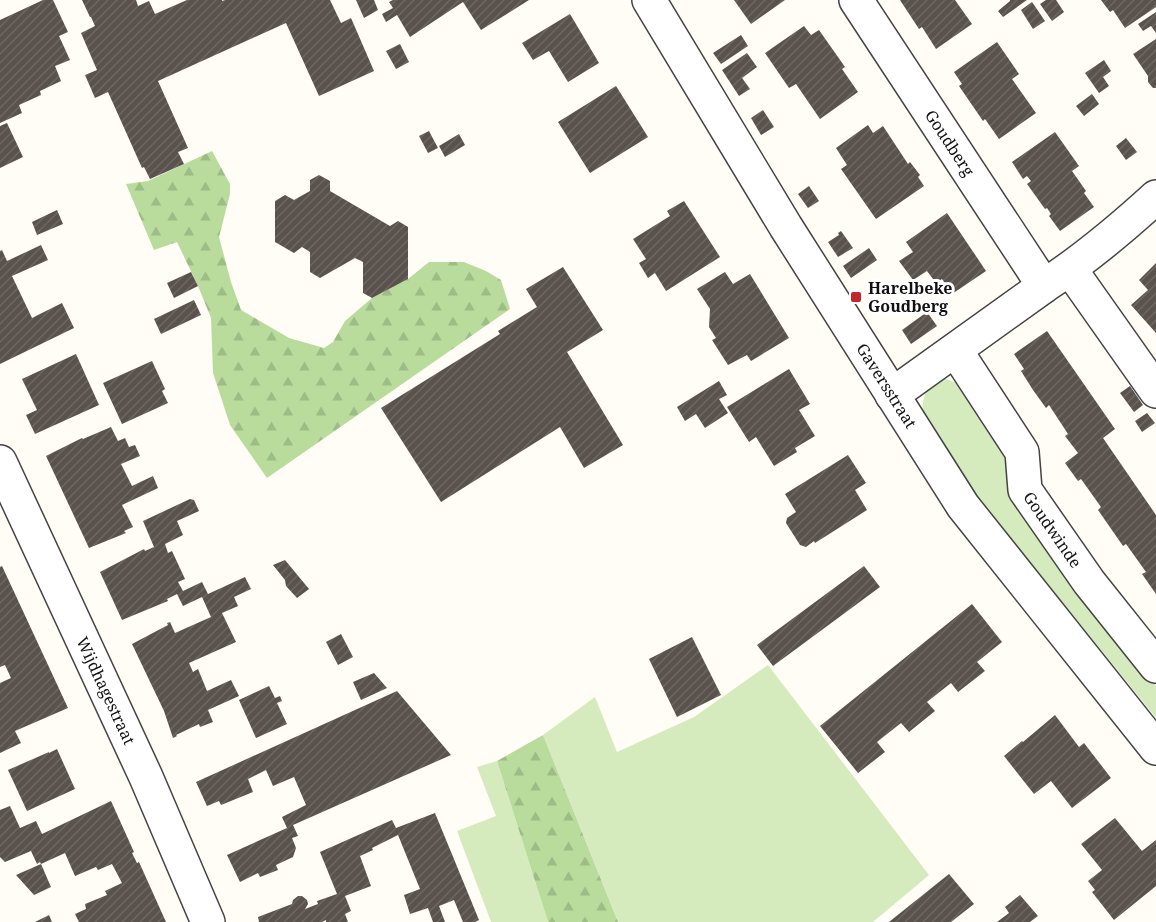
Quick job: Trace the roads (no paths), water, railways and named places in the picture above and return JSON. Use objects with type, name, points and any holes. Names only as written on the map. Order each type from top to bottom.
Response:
[{"type":"street","name":"Gaversstraat","points":[[649,0],[786,227],[963,506],[1156,748]]},
{"type":"street","name":"Goudberg","points":[[856,0],[1057,278],[1145,363],[1156,391]]},
{"type":"street","points":[[892,396],[1057,278],[1132,219],[1156,196]]},
{"type":"street","name":"Goudwinde","points":[[956,351],[1023,452],[1025,490],[1089,582],[1156,666]]},
{"type":"street","name":"Wijdhagestraat","points":[[0,462],[146,777],[208,922]]},
{"type":"place","name":"Harelbeke Goudberg","points":[[856,297]]}]
